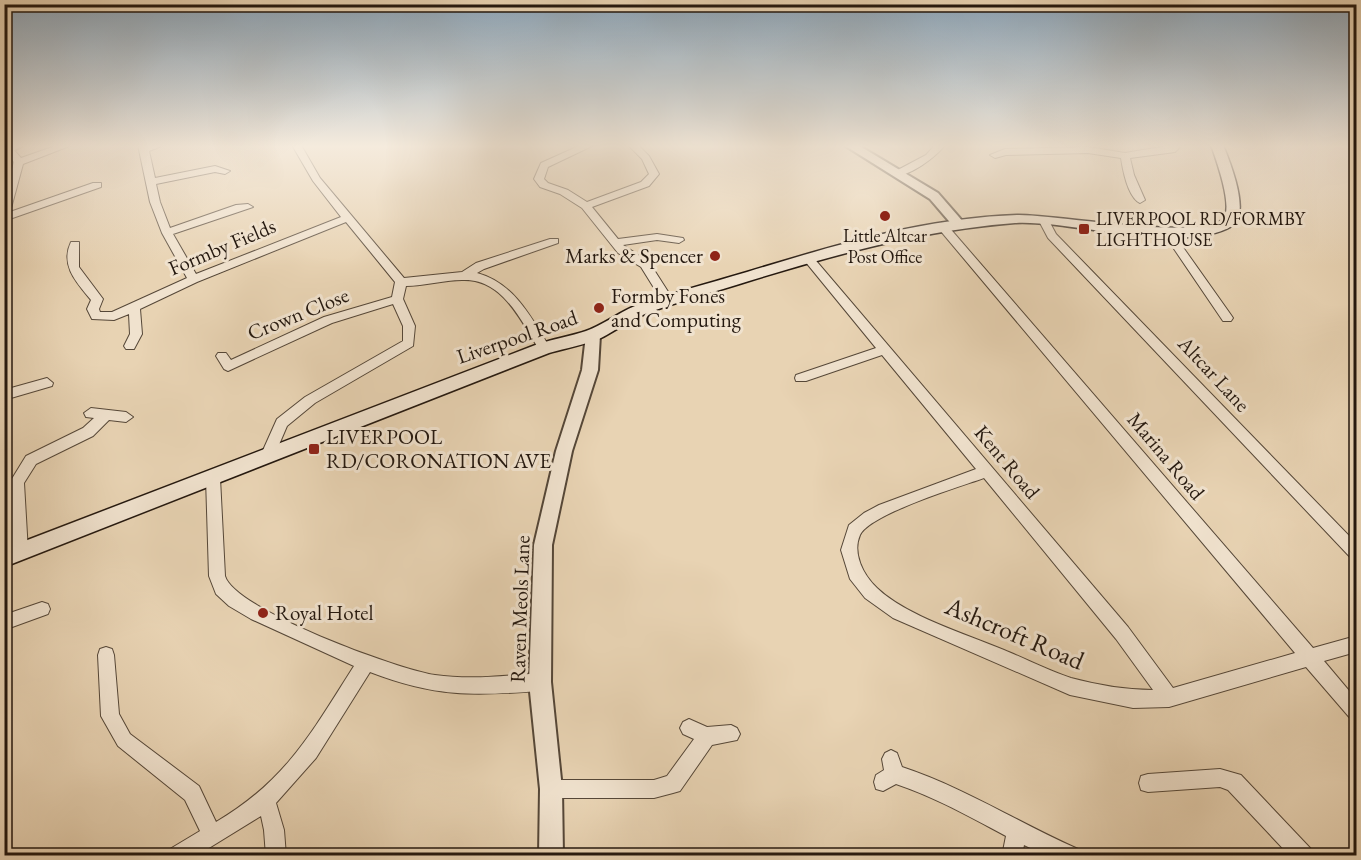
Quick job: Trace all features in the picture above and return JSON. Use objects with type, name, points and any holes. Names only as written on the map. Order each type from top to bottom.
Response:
[{"type":"main road","name":"Liverpool Road","points":[[12,555],[544,348],[593,335],[638,311],[808,258],[883,238],[951,226],[1018,219],[1171,232],[1199,231],[1219,227],[1230,221],[1234,212],[1229,185]]},
{"type":"street","points":[[4,217],[13,185]]},
{"type":"street","points":[[4,217],[84,193],[97,185]]},
{"type":"street","points":[[151,185],[167,233],[193,279]]},
{"type":"street","points":[[267,457],[282,423],[310,400],[409,343],[409,326],[397,299],[400,282],[382,257],[321,185]]},
{"type":"street","points":[[544,185],[564,192],[586,206],[622,251],[645,265],[668,301]]},
{"type":"street","points":[[586,206],[642,185]]},
{"type":"street","points":[[916,185],[934,196],[951,226]]},
{"type":"street","points":[[1133,185],[1140,200]]},
{"type":"street","points":[[167,233],[244,205]]},
{"type":"street","name":"Formby Fields","points":[[70,250],[72,269],[97,300],[93,309],[96,316],[114,316],[193,279],[347,218]]},
{"type":"street","name":"Altcar Lane","points":[[1044,221],[1052,236],[1356,554]]},
{"type":"street","name":"Marina Road","points":[[951,226],[1356,712]]},
{"type":"street","points":[[1171,232],[1175,243],[1227,318]]},
{"type":"street","points":[[616,243],[657,237],[679,240]]},
{"type":"street","points":[[464,276],[480,266],[554,241]]},
{"type":"street","name":"Kent Road","points":[[808,258],[1122,633],[1169,698]]},
{"type":"street","points":[[400,282],[464,276],[488,279],[506,291],[544,348]]},
{"type":"street","name":"Crown Close","points":[[222,356],[228,366],[328,320],[397,299]]},
{"type":"street","points":[[130,346],[135,334],[134,307]]},
{"type":"street","name":"Raven Meols Lane","points":[[551,855],[551,789],[540,682],[543,544],[564,451],[590,370],[593,335]]},
{"type":"street","points":[[801,378],[886,350]]},
{"type":"street","points":[[4,395],[47,383]]},
{"type":"street","points":[[91,413],[126,417]]},
{"type":"street","points":[[12,555],[17,482],[31,460],[88,432],[105,416]]},
{"type":"street","name":"Ashcroft Road","points":[[987,471],[884,509],[869,517],[854,530],[849,550],[856,574],[871,593],[899,613],[1070,686],[1133,699],[1169,698],[1311,659],[1356,644]]},
{"type":"street","points":[[213,478],[214,561],[222,589],[253,612],[367,661],[422,681],[464,686],[540,682]]},
{"type":"street","points":[[4,623],[42,609]]},
{"type":"street","points":[[106,655],[110,716],[124,740],[192,793],[211,834]]},
{"type":"street","points":[[177,855],[266,800],[307,754],[367,661]]},
{"type":"street","points":[[688,728],[707,736],[731,734]]},
{"type":"street","points":[[551,789],[654,789],[673,783],[707,736]]},
{"type":"street","points":[[889,772],[921,782],[981,810],[1017,832],[1071,855]]},
{"type":"street","points":[[1148,783],[1220,778],[1234,782],[1304,855]]},
{"type":"street","points":[[266,800],[274,830],[276,855]]},
{"type":"street","points":[[1012,855],[1017,832]]},
{"type":"place","name":"Little Altcar Post Office","points":[[885,216]]},
{"type":"place","name":"LIVERPOOL RD/FORMBY LIGHTHOUSE","points":[[1084,229]]},
{"type":"place","name":"Marks & Spencer","points":[[715,256]]},
{"type":"place","name":"Formby Fones and Computing","points":[[599,308]]},
{"type":"place","name":"LIVERPOOL RD/CORONATION AVE","points":[[314,449]]},
{"type":"place","name":"Royal Hotel","points":[[263,613]]}]
